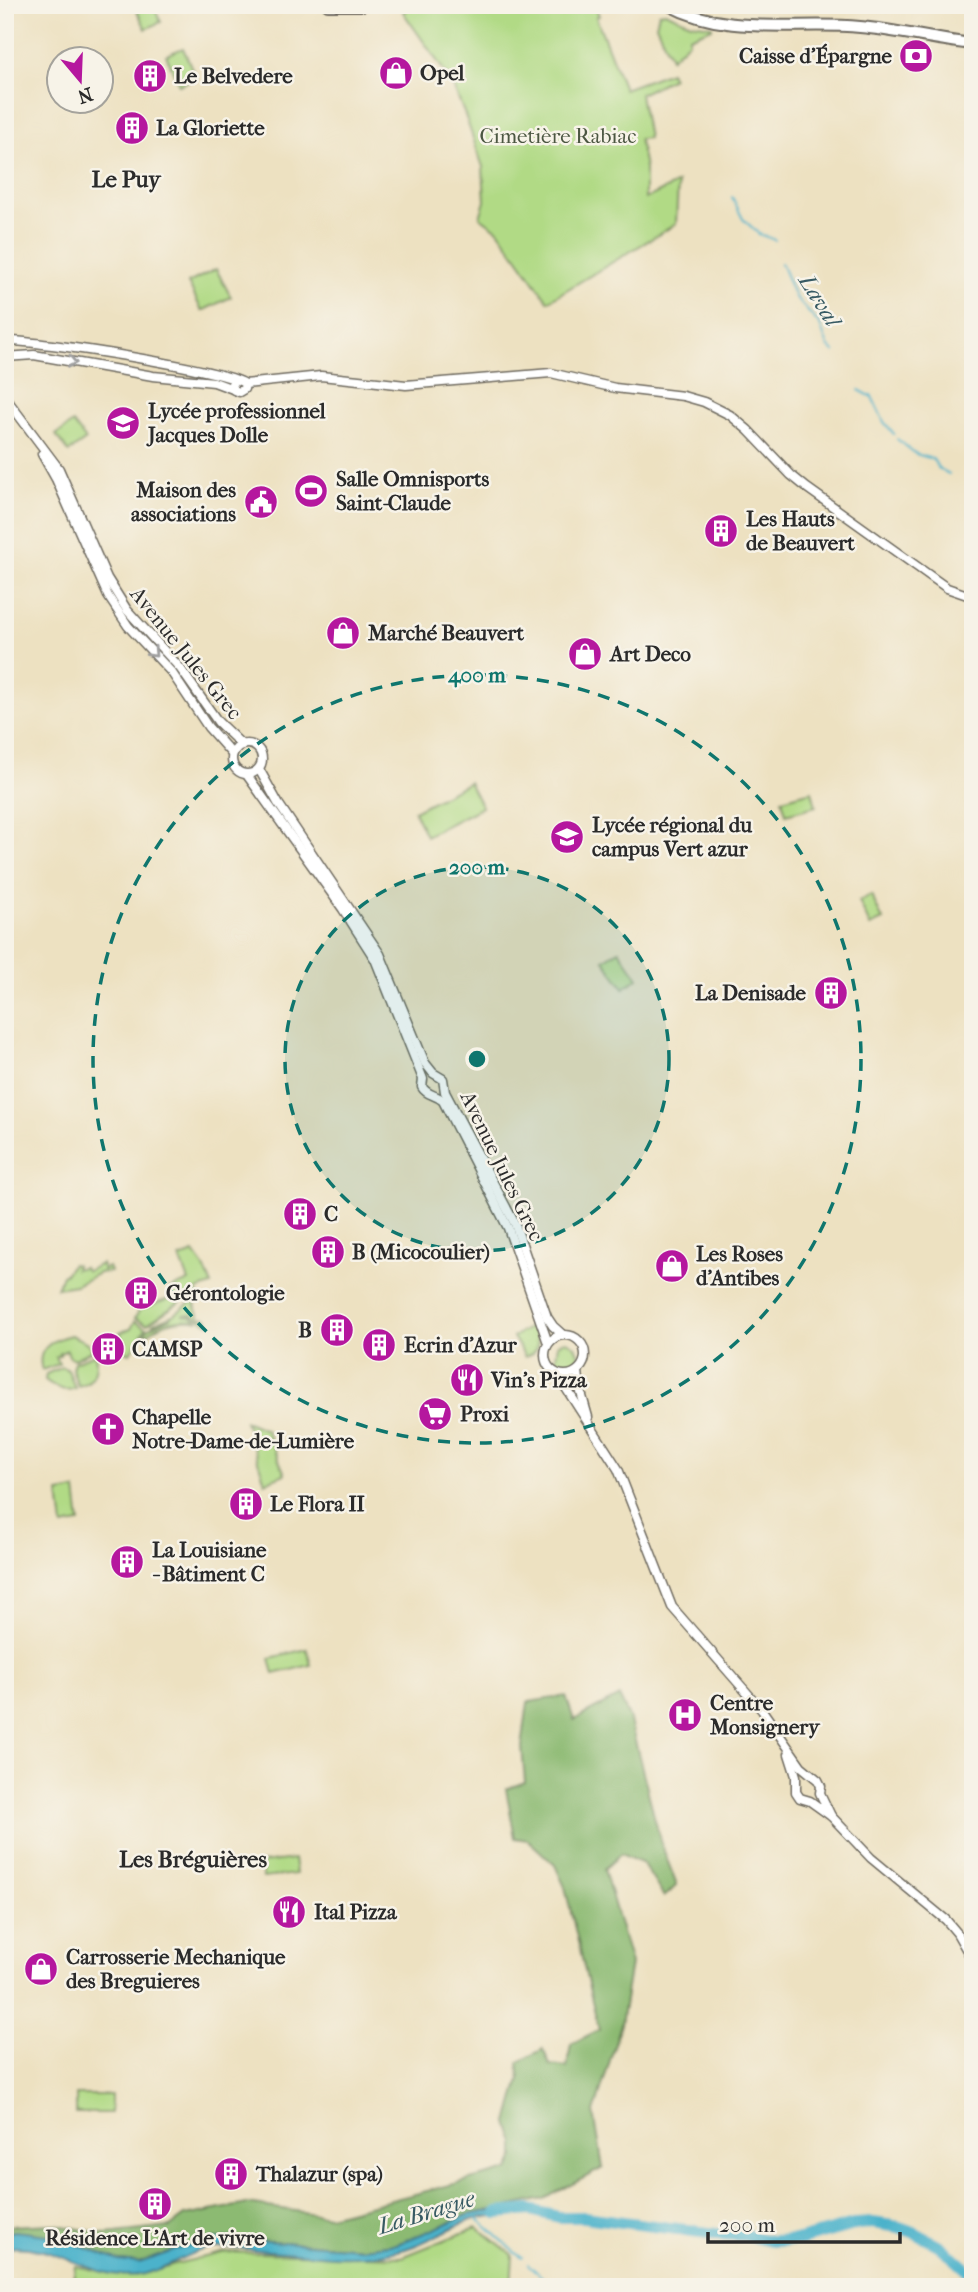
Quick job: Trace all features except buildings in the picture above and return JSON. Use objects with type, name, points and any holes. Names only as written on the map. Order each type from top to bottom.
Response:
[{"type":"main road","points":[[328,5],[363,5]]},
{"type":"main road","points":[[669,5],[695,17],[757,27],[859,26],[973,44]]},
{"type":"main road","points":[[680,5],[696,12],[759,22],[766,26]]},
{"type":"street","points":[[5,341],[34,341],[108,355],[149,359],[173,366],[220,373],[235,384]]},
{"type":"street","points":[[5,357],[34,355],[141,375],[235,384],[243,380],[245,384],[321,376],[406,385],[551,373],[615,388],[697,399],[735,419],[807,488],[947,588],[973,597]]},
{"type":"street","name":"Avenue Jules Grec","points":[[5,397],[59,469],[107,578],[127,610],[180,668],[218,722],[242,745]]},
{"type":"street","name":"Avenue Jules Grec","points":[[5,408],[34,443],[57,479],[108,596],[128,626],[172,673],[208,727],[232,754]]},
{"type":"street","points":[[247,775],[343,909],[375,959],[423,1079],[424,1090],[434,1094],[443,1087],[441,1076],[433,1073],[425,1063],[380,954],[278,803],[259,769],[262,758],[259,750],[252,745],[242,745],[232,754],[234,768],[241,774],[247,775],[259,769]]},
{"type":"street","points":[[423,1079],[433,1073]]},
{"type":"street","name":"Avenue Jules Grec","points":[[443,1087],[515,1224],[547,1317],[552,1326],[563,1335]]},
{"type":"street","name":"Avenue Jules Grec","points":[[434,1094],[443,1101],[508,1228],[548,1343]]},
{"type":"street","points":[[557,1374],[568,1375],[578,1371],[585,1361],[583,1345],[576,1338],[563,1335],[548,1343],[545,1358],[618,1469],[672,1607],[762,1710],[801,1766],[820,1783],[820,1793],[831,1815]]},
{"type":"street","points":[[578,1371],[589,1424]]},
{"type":"street","points":[[784,1741],[798,1795],[831,1815],[871,1858],[946,1920],[973,1961]]},
{"type":"street","points":[[797,1783],[802,1778],[812,1776]]},
{"type":"street","points":[[810,1801],[820,1793]]},
{"type":"green space","points":[[134,5],[153,5],[161,22],[146,29]]},
{"type":"green space","name":"Cimetière Rabiac","points":[[412,5],[595,5],[599,16],[596,17],[624,89],[670,72],[673,78],[640,94],[648,138],[639,139],[645,167],[645,199],[678,183],[676,224],[548,301],[498,230],[480,217],[485,201],[483,167],[451,81],[403,12]]},
{"type":"green space","points":[[665,12],[712,28],[689,37],[689,41],[671,58],[656,25],[659,13]]},
{"type":"green space","points":[[183,48],[196,78],[179,85],[166,55]]},
{"type":"green space","points":[[216,269],[231,297],[202,311],[188,283]]},
{"type":"green space","points":[[73,423],[86,440],[69,452],[56,435]]},
{"type":"green space","points":[[469,782],[482,807],[426,836],[414,811]]},
{"type":"green space","points":[[812,791],[816,806],[786,814],[782,799]]},
{"type":"green space","points":[[871,895],[883,920],[870,926],[859,901]]},
{"type":"green space","points":[[619,950],[638,978],[624,988],[604,960]]},
{"type":"green space","points":[[194,1253],[212,1285],[197,1290],[198,1294],[188,1297],[147,1324],[135,1318],[140,1309],[172,1298],[170,1289],[189,1281],[180,1258]]},
{"type":"green space","points":[[72,1264],[76,1265],[75,1269],[83,1267],[87,1271],[101,1264],[103,1270],[108,1267],[110,1272],[99,1273],[76,1285],[57,1288],[62,1275]]},
{"type":"green space","points":[[192,1301],[200,1317],[207,1318],[209,1324],[191,1314],[182,1315],[199,1321],[171,1322],[145,1333],[148,1328],[171,1318],[152,1324],[175,1314]]},
{"type":"green space","points":[[135,1321],[146,1328],[130,1353],[121,1349],[117,1339],[122,1337],[120,1332],[131,1329]]},
{"type":"green space","points":[[534,1325],[538,1346],[533,1353],[525,1357],[513,1337]]},
{"type":"green space","points":[[71,1335],[86,1342],[93,1350],[74,1359],[69,1356],[67,1350],[56,1357],[59,1364],[42,1370],[41,1356],[47,1346]]},
{"type":"green space","points":[[567,1341],[575,1346],[579,1355],[573,1367],[563,1369],[555,1365],[558,1343]]},
{"type":"green space","points":[[95,1354],[94,1375],[88,1382],[78,1386],[72,1369],[74,1362]]},
{"type":"green space","points":[[62,1367],[68,1370],[75,1388],[63,1390],[45,1380],[46,1374]]},
{"type":"green space","points":[[245,1421],[266,1430],[285,1474],[265,1482]]},
{"type":"green space","points":[[76,1490],[80,1523],[63,1526],[59,1493]]},
{"type":"green space","points":[[307,1649],[311,1665],[274,1674],[270,1658]]},
{"type":"green space","points":[[566,1696],[574,1720],[619,1696],[629,1717],[661,1843],[677,1886],[664,1897],[643,1864],[621,1854],[604,1869],[631,1964],[621,2024],[594,2113],[603,2168],[544,2199],[468,2215],[398,2244],[362,2248],[227,2238],[202,2241],[139,2263],[119,2261],[15,2231],[5,2233],[5,2226],[54,2224],[105,2234],[170,2227],[185,2216],[247,2204],[329,2216],[509,2170],[515,2157],[515,2143],[508,2123],[520,2079],[518,2063],[543,2049],[550,2065],[567,2067],[571,2044],[599,2030],[565,1887],[555,1865],[528,1840],[515,1838],[506,1789],[525,1782],[522,1747],[528,1702]]},
{"type":"green space","points":[[294,1859],[296,1874],[263,1878],[261,1863]]},
{"type":"green space","points":[[76,2095],[111,2095],[111,2113],[76,2113]]},
{"type":"green space","points":[[477,2227],[513,2255],[511,2287],[72,2287],[75,2266],[115,2274],[138,2275],[226,2252],[402,2257]]},
{"type":"water","points":[[513,2207],[513,2214],[471,2220],[421,2243],[393,2252],[327,2256],[213,2248],[139,2275],[105,2272],[40,2250],[5,2248],[5,2233],[15,2231],[56,2236],[119,2261],[139,2263],[202,2241],[227,2238],[362,2248],[397,2244],[468,2215]]},
{"type":"waterway","name":"Laval","points":[[732,197],[743,219],[759,234],[775,240]]},
{"type":"waterway","name":"Laval","points":[[781,263],[795,297],[820,325],[828,346],[834,352]]},
{"type":"waterway","name":"Laval","points":[[859,390],[872,397],[884,422],[894,434]]},
{"type":"waterway","name":"Laval","points":[[897,439],[916,454],[933,459],[938,468],[949,474]]},
{"type":"waterway","name":"La Brague","points":[[497,2213],[530,2210],[559,2217],[584,2217],[716,2234],[745,2235],[771,2241],[799,2240],[857,2224],[873,2223],[916,2233],[940,2246],[973,2275]]},
{"type":"waterway","points":[[478,2219],[522,2258]]},
{"type":"waterway","points":[[528,2264],[553,2287]]},
{"type":"place","name":"Caisse d'Épargne","points":[[916,56]]},
{"type":"place","name":"Opel","points":[[396,73]]},
{"type":"place","name":"Le Belvedere","points":[[150,76]]},
{"type":"place","name":"La Gloriette","points":[[132,128]]},
{"type":"place","name":"Lycée professionnel Jacques Dolle","points":[[123,423]]},
{"type":"place","name":"Salle Omnisports Saint-Claude","points":[[311,491]]},
{"type":"place","name":"Maison des associations","points":[[261,502]]},
{"type":"place","name":"Les Hauts de Beauvert","points":[[721,531]]},
{"type":"place","name":"Marché Beauvert","points":[[343,633]]},
{"type":"place","name":"Art Deco","points":[[585,654]]},
{"type":"place","name":"Lycée régional du campus Vert azur","points":[[567,837]]},
{"type":"place","name":"La Denisade","points":[[831,993]]},
{"type":"place","name":"C","points":[[300,1214]]},
{"type":"place","name":"B (Micocoulier)","points":[[328,1252]]},
{"type":"place","name":"Les Roses d'Antibes","points":[[672,1266]]},
{"type":"place","name":"Gérontologie","points":[[141,1293]]},
{"type":"place","name":"B","points":[[337,1330]]},
{"type":"place","name":"Ecrin d'Azur","points":[[379,1345]]},
{"type":"place","name":"CAMSP","points":[[108,1349]]},
{"type":"place","name":"Vin's Pizza","points":[[467,1380]]},
{"type":"place","name":"Proxi","points":[[435,1414]]},
{"type":"place","name":"Chapelle Notre-Dame-de-Lumière","points":[[108,1429]]},
{"type":"place","name":"Le Flora II","points":[[246,1504]]},
{"type":"place","name":"La Louisiane - Bâtiment C","points":[[127,1562]]},
{"type":"place","name":"Centre Monsignery","points":[[685,1715]]},
{"type":"place","name":"Ital Pizza","points":[[289,1912]]},
{"type":"place","name":"Carrosserie Mechanique des Breguieres","points":[[41,1969]]},
{"type":"place","name":"Thalazur (spa)","points":[[231,2174]]},
{"type":"place","name":"Résidence L'Art de vivre","points":[[155,2204]]},
{"type":"district","name":"Le Puy","points":[[126,179]]},
{"type":"district","name":"Les Bréguières","points":[[193,1859]]}]
